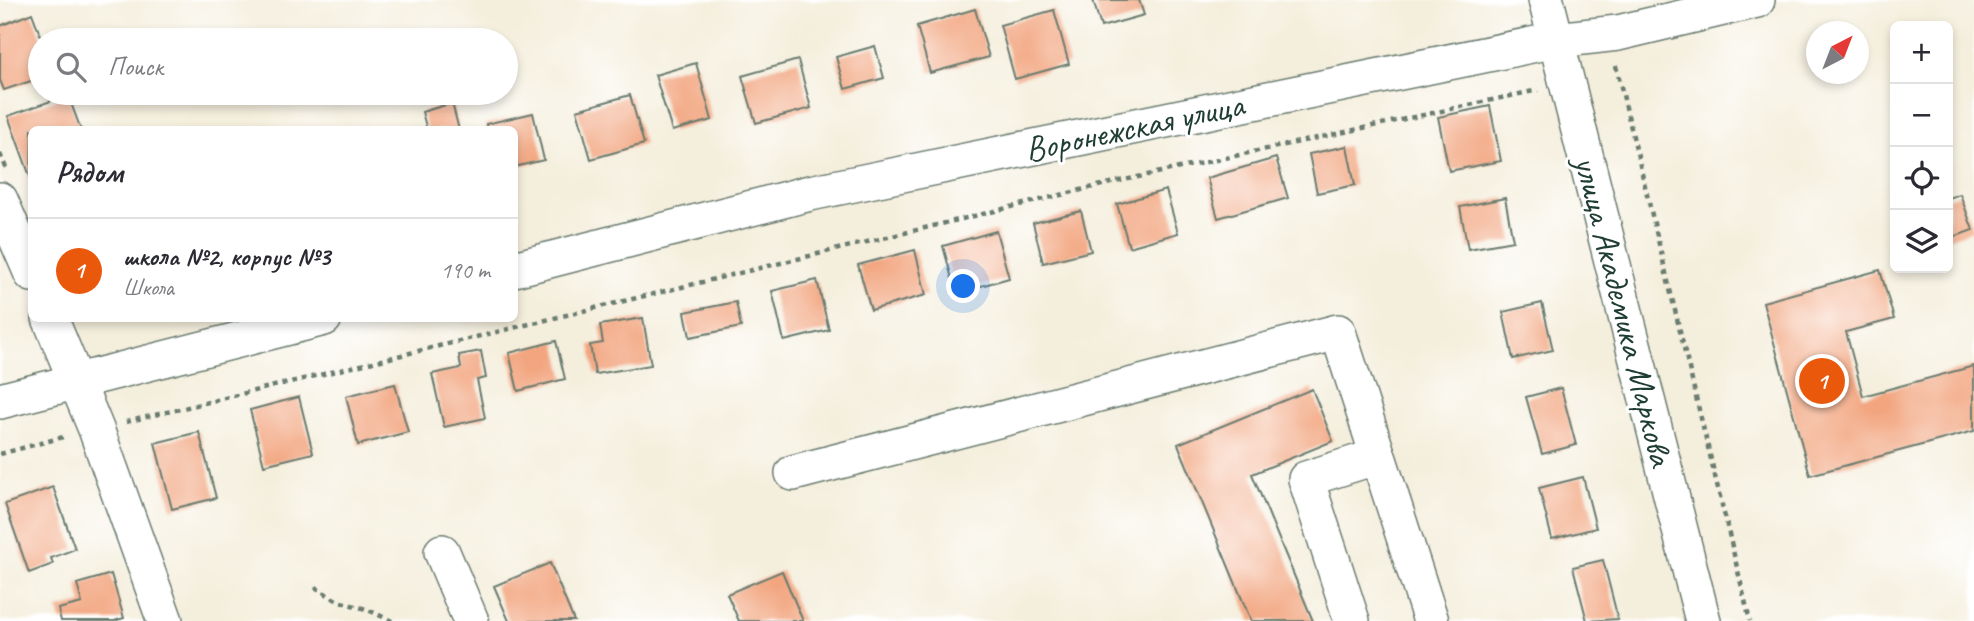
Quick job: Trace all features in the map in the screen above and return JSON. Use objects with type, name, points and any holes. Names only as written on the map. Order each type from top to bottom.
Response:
[{"type":"street","name":"улица Академика Маркова","points":[[1546,0],[1703,621]]},
{"type":"street","name":"Воронежская улица","points":[[518,268],[810,193],[1556,40],[1618,33],[1758,0]]},
{"type":"street","points":[[0,200],[28,265]]},
{"type":"street","points":[[52,322],[96,429],[165,621]]},
{"type":"street","points":[[0,401],[309,322]]},
{"type":"street","points":[[793,473],[1338,332],[1431,621]]},
{"type":"street","points":[[1352,621],[1306,479],[1378,456]]},
{"type":"street","points":[[442,552],[471,621]]},
{"type":"path","points":[[1618,33],[1616,66],[1750,621]]},
{"type":"path","points":[[0,454],[1106,184],[1566,84]]},
{"type":"path","points":[[315,587],[338,601],[366,609],[392,621]]},
{"type":"building","points":[[1093,0],[1139,0],[1144,15],[1101,27]]},
{"type":"building","points":[[975,9],[989,57],[930,73],[917,26]]},
{"type":"building","points":[[1054,10],[1069,64],[1015,79],[1000,25]]},
{"type":"building","points":[[32,13],[38,28],[28,28],[28,82],[4,90],[0,80],[0,26]]},
{"type":"building","points":[[875,46],[884,78],[845,89],[836,57]]},
{"type":"building","points":[[798,60],[811,108],[756,123],[742,76]]},
{"type":"building","points":[[696,63],[712,120],[672,131],[655,75]]},
{"type":"building","points":[[630,95],[644,144],[591,159],[577,110]]},
{"type":"building","points":[[39,105],[72,105],[80,126],[28,126],[28,171],[8,116]]},
{"type":"building","points":[[453,105],[458,126],[426,126],[422,112]]},
{"type":"building","points":[[1490,106],[1501,161],[1449,171],[1438,117]]},
{"type":"building","points":[[533,113],[544,160],[518,166],[518,126],[486,124]]},
{"type":"building","points":[[1347,146],[1355,185],[1317,193],[1309,154]]},
{"type":"building","points":[[1276,158],[1288,198],[1218,218],[1207,178]]},
{"type":"building","points":[[1166,190],[1178,233],[1129,247],[1117,204]]},
{"type":"building","points":[[1960,194],[1973,230],[1953,237],[1953,210],[1953,196]]},
{"type":"building","points":[[1505,198],[1513,241],[1468,249],[1460,207]]},
{"type":"building","points":[[1081,211],[1091,251],[1043,263],[1033,223]]},
{"type":"building","points":[[996,231],[1009,278],[956,293],[943,246]]},
{"type":"building","points":[[915,250],[926,295],[871,310],[858,265]]},
{"type":"building","points":[[1880,270],[1894,319],[1846,332],[1863,396],[1974,366],[1974,431],[1810,475],[1763,302]]},
{"type":"building","points":[[817,280],[829,330],[784,341],[772,291]]},
{"type":"building","points":[[736,302],[741,327],[690,337],[685,312]]},
{"type":"building","points":[[1542,303],[1553,350],[1513,359],[1503,312]]},
{"type":"building","points":[[643,318],[651,365],[595,374],[590,345],[603,343],[600,325]]},
{"type":"building","points":[[556,341],[565,379],[518,391],[509,353]]},
{"type":"building","points":[[481,351],[486,378],[477,380],[485,418],[444,427],[432,374],[461,368],[459,355]]},
{"type":"building","points":[[395,384],[408,432],[358,445],[346,396]]},
{"type":"building","points":[[1561,388],[1576,445],[1542,454],[1526,397]]},
{"type":"building","points":[[1312,389],[1333,441],[1252,474],[1313,621],[1251,621],[1178,444]]},
{"type":"building","points":[[299,397],[313,453],[264,465],[250,410]]},
{"type":"building","points":[[199,432],[216,498],[172,509],[155,443]]},
{"type":"building","points":[[1583,477],[1596,528],[1552,539],[1539,488]]},
{"type":"building","points":[[53,487],[75,549],[51,558],[53,564],[29,573],[5,504]]},
{"type":"building","points":[[1603,560],[1618,619],[1587,621],[1573,567]]},
{"type":"building","points":[[550,563],[574,621],[509,621],[494,586]]},
{"type":"building","points":[[782,571],[803,621],[739,621],[727,594]]},
{"type":"building","points":[[111,574],[124,618],[114,621],[61,621],[58,609],[82,603],[77,584]]},
{"type":"place","name":"школа №2, корпус №3","points":[[1822,381]]}]
